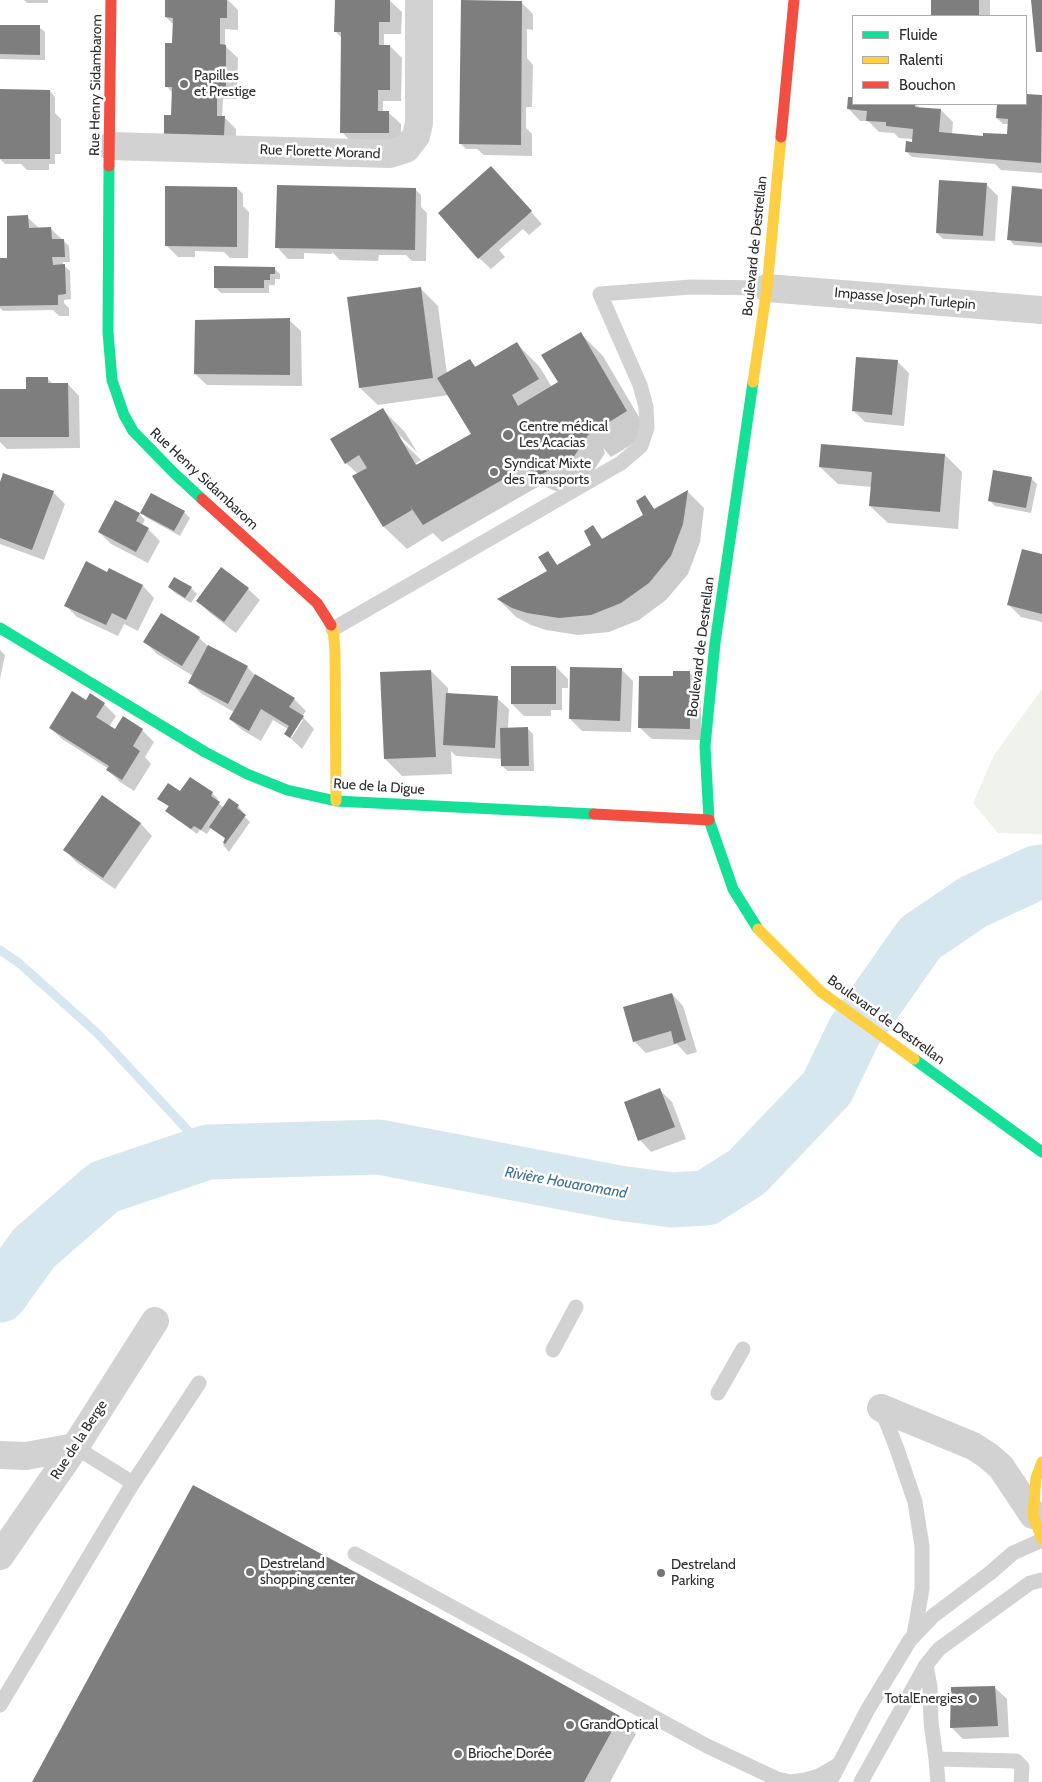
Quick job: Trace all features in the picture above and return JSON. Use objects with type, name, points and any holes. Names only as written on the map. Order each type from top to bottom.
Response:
[{"type":"street","name":"Rue Henry Sidambarom","points":[[112,0],[109,357],[112,380],[124,415],[133,432],[174,473],[317,603],[333,629],[335,651],[336,801]]},
{"type":"street","name":"Rue Florette Morand","points":[[110,146],[390,154],[406,149],[416,136],[419,123],[419,0]]},
{"type":"street","name":"Boulevard de Destrellan","points":[[794,0],[767,288],[715,643],[706,746],[709,820],[733,889],[755,926],[821,992],[1042,1152]]},
{"type":"street","name":"Impasse Joseph Turlepin","points":[[767,288],[1042,310]]},
{"type":"street","name":"Rue de la Digue","points":[[0,628],[205,752],[247,774],[288,790],[336,801],[709,820]]},
{"type":"street","name":"Rue de la Berge","points":[[0,1556],[75,1447],[155,1321]]},
{"type":"street","points":[[881,1408],[974,1446],[987,1455],[1001,1467],[1039,1532]]},
{"type":"street","points":[[0,1455],[26,1456],[75,1447]]},
{"type":"street","points":[[1039,1532],[1036,1478],[1042,1462]]},
{"type":"lane","points":[[333,629],[621,463],[641,446],[647,428],[646,407],[640,385],[600,294],[691,287],[767,288]]},
{"type":"lane","points":[[552,1350],[576,1307]]},
{"type":"lane","points":[[718,1393],[743,1349]]},
{"type":"lane","points":[[0,1705],[133,1483],[199,1383]]},
{"type":"lane","points":[[881,1408],[915,1502],[922,1546],[922,1590],[914,1636]]},
{"type":"lane","points":[[75,1447],[133,1483]]},
{"type":"lane","points":[[830,1782],[868,1708],[901,1653],[914,1636],[933,1616],[990,1573],[1039,1532]]},
{"type":"lane","points":[[355,1554],[707,1746],[776,1780],[791,1782],[805,1780],[819,1776],[838,1765]]},
{"type":"lane","points":[[861,1782],[926,1665],[939,1649],[1030,1583],[1042,1580]]},
{"type":"lane","points":[[926,1665],[930,1688],[931,1722],[938,1782]]},
{"type":"lane","points":[[936,1759],[1016,1761],[1022,1767],[1021,1782]]},
{"type":"shaded area","points":[[1042,689],[1042,834],[998,833],[973,803],[994,755]]},
{"type":"building","points":[[165,0],[227,0],[227,18],[220,18],[220,44],[226,45],[226,88],[218,88],[217,101],[217,116],[225,116],[224,136],[164,135],[164,115],[171,115],[172,87],[165,87],[165,43],[172,43],[173,18],[165,17]]},
{"type":"building","points":[[335,0],[390,0],[390,22],[379,22],[379,45],[390,45],[390,90],[378,90],[378,111],[389,111],[389,133],[340,133],[341,32],[334,32]]},
{"type":"building","points":[[461,0],[522,1],[521,145],[459,144]]},
{"type":"building","points":[[931,0],[979,0],[979,15],[931,15]]},
{"type":"building","points":[[1031,0],[1042,0],[1042,52],[1036,52]]},
{"type":"building","points":[[0,25],[40,25],[40,55],[0,54]]},
{"type":"building","points":[[0,89],[50,90],[50,159],[0,159]]},
{"type":"building","points":[[1027,94],[1042,95],[1041,163],[905,152],[906,141],[912,142],[913,129],[886,126],[886,122],[866,121],[867,111],[847,109],[848,97],[852,97],[852,105],[915,105],[915,107],[941,109],[939,132],[983,136],[983,133],[1007,134],[1008,119],[996,118],[997,105],[1027,105]]},
{"type":"building","points":[[491,166],[532,211],[478,259],[438,213]]},
{"type":"building","points":[[939,180],[987,183],[983,236],[936,233]]},
{"type":"building","points":[[277,185],[416,188],[415,250],[275,248]]},
{"type":"building","points":[[165,186],[237,187],[237,247],[165,246]]},
{"type":"building","points":[[1012,186],[1042,189],[1042,243],[1007,240]]},
{"type":"building","points":[[28,215],[29,228],[51,227],[52,239],[64,239],[65,257],[52,257],[53,265],[65,264],[66,294],[58,295],[58,305],[0,306],[0,258],[7,258],[7,216]]},
{"type":"building","points":[[214,266],[275,267],[275,274],[270,274],[270,280],[264,280],[264,288],[214,288]]},
{"type":"building","points":[[421,287],[433,378],[359,388],[347,297]]},
{"type":"building","points":[[290,318],[290,375],[194,374],[195,320]]},
{"type":"building","points":[[581,332],[627,411],[588,435],[573,458],[540,475],[523,468],[423,525],[410,506],[412,510],[383,527],[352,476],[367,468],[359,455],[345,464],[330,439],[383,408],[416,465],[471,434],[437,378],[470,359],[475,367],[517,342],[539,379],[512,395],[518,406],[558,382],[541,355]]},
{"type":"building","points":[[856,357],[898,360],[892,415],[852,411]]},
{"type":"building","points":[[26,377],[48,377],[48,383],[68,383],[69,437],[0,437],[0,389],[26,389]]},
{"type":"building","points":[[821,444],[945,454],[940,512],[869,506],[872,472],[819,467]]},
{"type":"building","points":[[993,470],[1032,477],[1026,508],[988,501]]},
{"type":"building","points":[[3,473],[54,491],[32,550],[0,538],[0,482]]},
{"type":"building","points":[[688,490],[683,524],[671,556],[649,583],[621,603],[591,615],[559,618],[527,613],[512,608],[497,599],[547,571],[538,557],[548,551],[557,565],[591,545],[584,531],[593,525],[602,539],[643,515],[636,501],[645,495],[654,509]]},
{"type":"building","points":[[151,493],[185,511],[174,531],[140,513]]},
{"type":"building","points":[[115,500],[140,513],[136,521],[149,528],[136,552],[98,532]]},
{"type":"building","points":[[1022,549],[1042,554],[1042,614],[1007,605]]},
{"type":"building","points":[[86,561],[107,572],[109,568],[143,585],[126,620],[112,613],[106,625],[64,606]]},
{"type":"building","points":[[221,567],[249,588],[224,622],[196,601]]},
{"type":"building","points":[[174,577],[192,587],[185,598],[168,587]]},
{"type":"building","points":[[161,613],[200,637],[182,666],[143,642]]},
{"type":"building","points":[[208,645],[248,666],[228,704],[188,683]]},
{"type":"building","points":[[511,666],[556,666],[556,704],[511,704]]},
{"type":"building","points":[[570,667],[622,668],[620,721],[569,719]]},
{"type":"building","points":[[431,670],[436,757],[384,759],[380,672]]},
{"type":"building","points":[[673,671],[690,671],[690,729],[638,728],[639,676],[673,676]]},
{"type":"building","points":[[255,674],[295,698],[289,707],[304,716],[290,738],[284,734],[289,726],[261,709],[249,731],[229,719]]},
{"type":"building","points":[[72,691],[86,700],[90,693],[105,703],[96,717],[115,729],[123,716],[143,729],[133,746],[140,751],[122,780],[106,770],[109,766],[49,728]]},
{"type":"building","points":[[446,693],[498,696],[495,748],[443,745]]},
{"type":"building","points":[[528,727],[529,766],[501,766],[500,728]]},
{"type":"building","points":[[190,777],[213,792],[211,796],[220,802],[201,830],[194,826],[191,829],[165,811],[169,806],[157,799],[168,783],[180,791]]},
{"type":"building","points":[[102,795],[141,823],[103,878],[63,850]]},
{"type":"building","points":[[229,798],[239,805],[237,808],[246,815],[225,844],[223,843],[225,838],[209,827]]},
{"type":"building","points":[[672,993],[686,1040],[674,1044],[671,1031],[633,1042],[623,1007]]},
{"type":"building","points":[[660,1088],[675,1127],[638,1141],[624,1102]]},
{"type":"building","name":"Destreland shopping center","points":[[193,1485],[620,1716],[584,1782],[32,1782]]},
{"type":"building","name":"TotalEnergies","points":[[995,1686],[998,1726],[950,1728],[951,1687]]},
{"type":"waterway","name":"Rivière Houaromand","points":[[0,1295],[34,1248],[104,1187],[208,1152],[379,1147],[619,1193],[672,1200],[706,1198],[747,1172],[827,1088],[854,1032],[920,938],[973,902],[1042,872]]},
{"type":"waterway","points":[[0,950],[19,963],[97,1033],[208,1152]]},
{"type":"traffic: fast","points":[[109,166],[108,332],[112,380],[124,415],[133,431],[202,499]]},
{"type":"traffic: fast","points":[[753,382],[715,643],[705,746],[709,820],[733,889],[758,929]]},
{"type":"traffic: fast","points":[[0,628],[205,752],[247,774],[287,790],[336,801],[594,814]]},
{"type":"traffic: fast","points":[[914,1059],[1042,1152]]},
{"type":"traffic: slow","points":[[753,382],[767,288],[781,137]]},
{"type":"traffic: slow","points":[[331,625],[335,651],[336,801]]},
{"type":"traffic: slow","points":[[758,929],[821,992],[914,1059]]},
{"type":"traffic: slow","points":[[1042,1462],[1036,1478],[1033,1515],[1042,1539]]},
{"type":"traffic: jam","points":[[109,166],[111,0]]},
{"type":"traffic: jam","points":[[781,137],[794,0]]},
{"type":"traffic: jam","points":[[202,499],[317,603],[331,625]]},
{"type":"traffic: jam","points":[[594,814],[709,820]]},
{"type":"place","name":"Papilles et Prestige","points":[[184,84]]},
{"type":"place","name":"Centre médical Les Acacias","points":[[508,435]]},
{"type":"place","name":"Syndicat Mixte des Transports","points":[[494,472]]},
{"type":"place","name":"Destreland shopping center","points":[[250,1572]]},
{"type":"place","name":"Destreland Parking","points":[[661,1573]]},
{"type":"place","name":"TotalEnergies","points":[[973,1699]]},
{"type":"place","name":"GrandOptical","points":[[570,1725]]},
{"type":"place","name":"Brioche Dorée","points":[[458,1754]]}]
